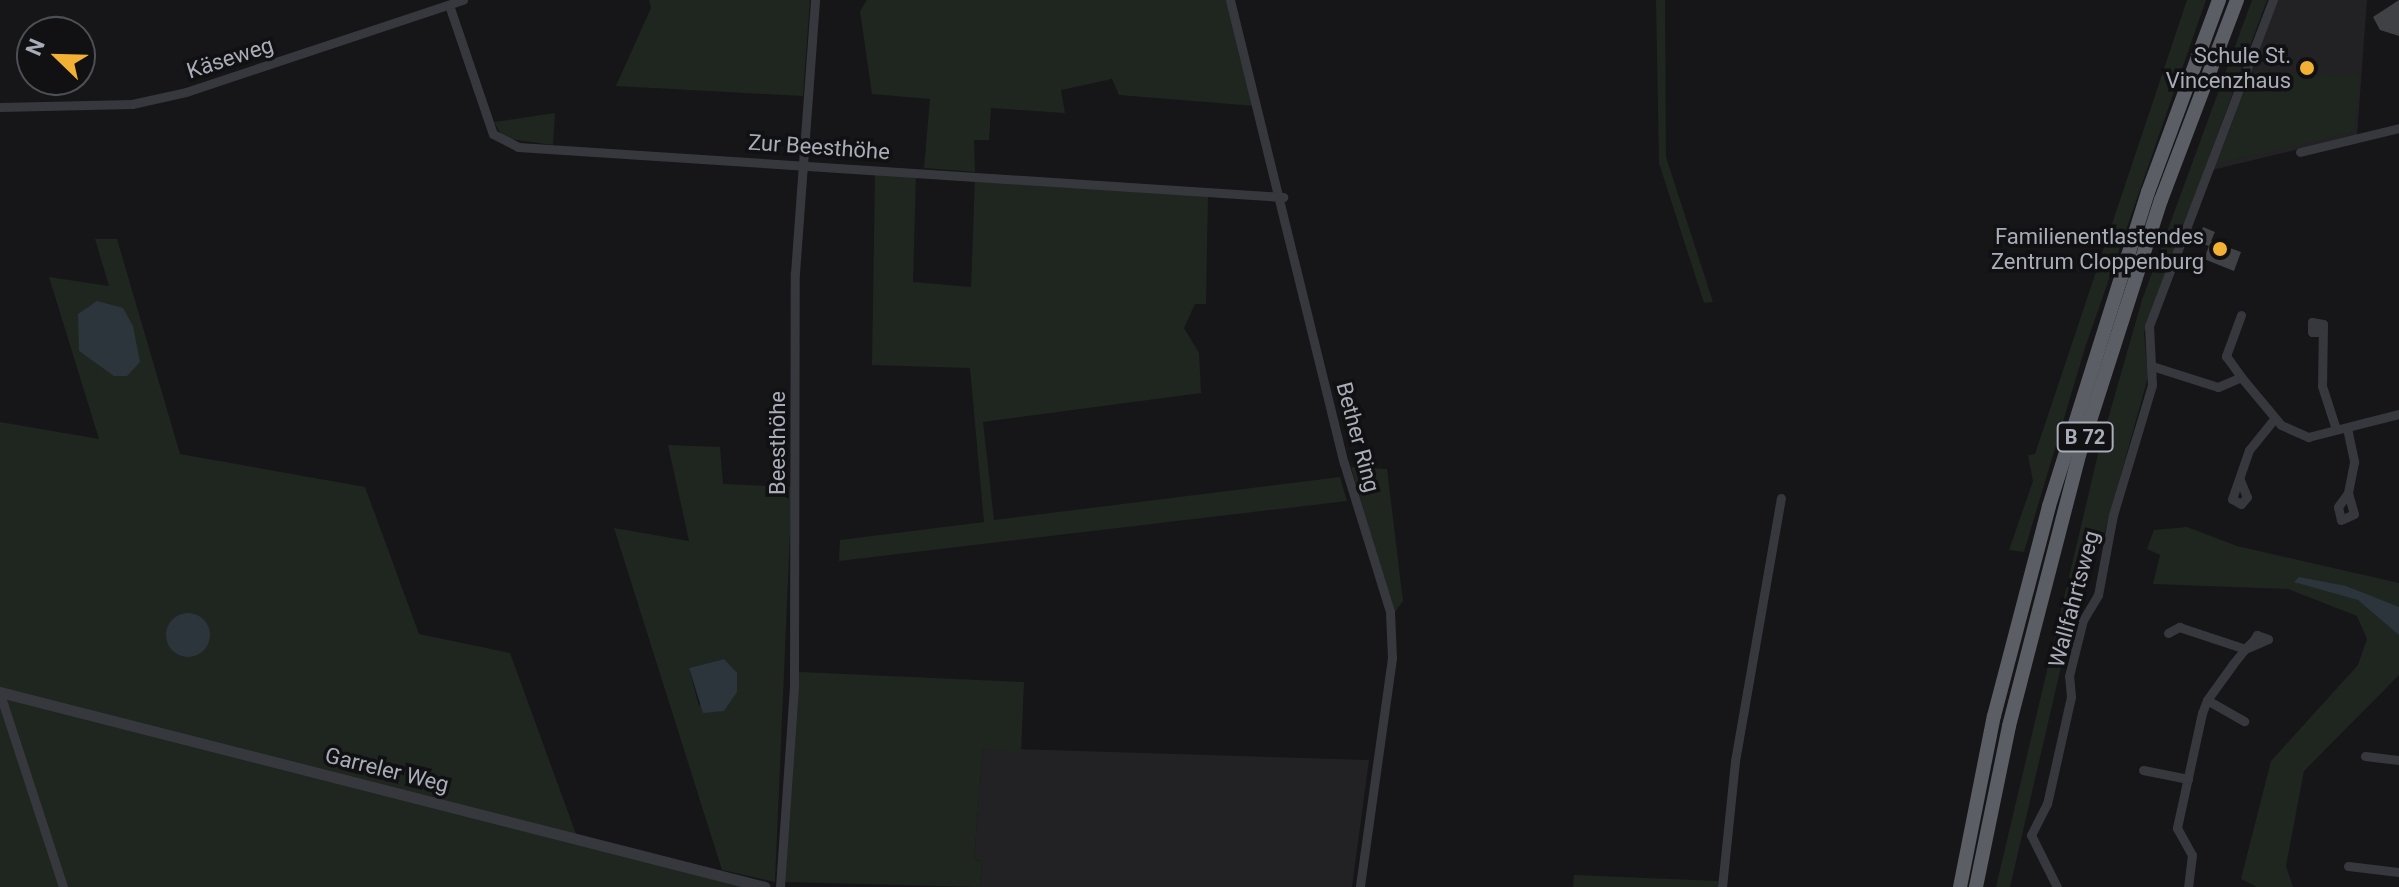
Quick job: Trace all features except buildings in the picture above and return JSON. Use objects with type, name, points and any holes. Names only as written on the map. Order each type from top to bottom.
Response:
[{"type":"highway","name":"B 72","points":[[1960,887],[1994,716],[2049,506],[2143,207],[2219,0]]},
{"type":"highway","name":"B 72","points":[[1976,887],[2009,726],[2079,455],[2161,200],[2237,0]]},
{"type":"street","name":"Käseweg","points":[[0,107],[132,104],[186,92],[463,0]]},
{"type":"street","name":"Beesthöhe","points":[[780,887],[794,687],[795,273],[815,0]]},
{"type":"street","name":"Bether Ring","points":[[1230,0],[1283,197],[1344,463],[1390,612],[1392,658],[1360,887]]},
{"type":"street","name":"Wallfahrtsweg","points":[[2057,887],[2031,835],[2047,804],[2071,697],[2069,676],[2083,620],[2098,595],[2113,515],[2155,367],[2149,326],[2273,0]]},
{"type":"street","name":"Zur Beesthöhe","points":[[449,5],[501,143],[1283,197]]},
{"type":"street","points":[[2300,152],[2399,128]]},
{"type":"street","points":[[2241,315],[2226,356],[2274,419],[2308,437],[2399,414]]},
{"type":"street","points":[[2321,332],[2322,386],[2336,429]]},
{"type":"street","points":[[2155,367],[2218,387],[2241,377]]},
{"type":"street","points":[[2240,480],[2249,450],[2274,419]]},
{"type":"street","points":[[2347,428],[2354,462],[2348,493]]},
{"type":"street","points":[[1722,887],[1735,761],[1781,498]]},
{"type":"street","points":[[2168,633],[2179,627],[2245,649],[2207,700],[2188,779],[2177,828],[2192,855],[2188,887]]},
{"type":"street","points":[[0,693],[63,887]]},
{"type":"street","name":"Garreler Weg","points":[[0,693],[765,887]]},
{"type":"street","points":[[2207,700],[2244,721]]},
{"type":"street","points":[[2365,756],[2399,760]]},
{"type":"street","points":[[2143,770],[2188,779]]},
{"type":"street","points":[[2348,866],[2399,872]]},
{"type":"shaded area","points":[[649,0],[810,0],[803,96],[616,86],[651,8]]},
{"type":"shaded area","points":[[867,0],[1226,0],[1255,106],[1119,95],[1112,79],[1061,90],[1065,113],[991,108],[989,140],[974,140],[975,172],[924,168],[930,99],[872,94],[860,11]]},
{"type":"shaded area","points":[[1656,0],[1665,0],[1666,157],[1713,302],[1704,303],[1659,163]]},
{"type":"shaded area","points":[[2187,0],[2206,0],[2085,348],[2024,552],[2009,550],[2033,481],[2028,455],[2035,454]]},
{"type":"shaded area","points":[[2252,0],[2267,0],[2144,333],[2148,377],[2105,532],[2092,533],[2010,887],[1996,887],[2098,454],[2142,300]]},
{"type":"shaded area","name":"Schule St. Vincenzhaus","points":[[2277,0],[2367,0],[2357,135],[2212,170]]},
{"type":"shaded area","points":[[2252,72],[2359,76],[2354,132],[2217,163]]},
{"type":"shaded area","points":[[555,113],[553,145],[503,138],[494,122]]},
{"type":"shaded area","points":[[875,172],[916,175],[913,282],[971,287],[975,178],[1208,196],[1206,304],[1195,304],[1184,328],[1199,353],[1201,393],[983,422],[994,520],[1340,477],[1347,501],[839,561],[840,540],[984,522],[970,368],[872,365]]},
{"type":"shaded area","points":[[95,239],[117,239],[180,454],[365,487],[419,634],[510,653],[580,845],[748,887],[0,887],[0,422],[99,439],[49,277],[109,286]]},
{"type":"shaded area","points":[[97,301],[123,308],[133,326],[140,362],[127,376],[114,376],[79,351],[78,314]]},
{"type":"shaded area","points":[[668,445],[720,447],[723,484],[792,487],[775,882],[722,870],[614,528],[689,541]],"holes":[[[724,659],[699,706],[689,668]]]},
{"type":"shaded area","points":[[1351,467],[1387,469],[1403,601],[1394,613]]},
{"type":"shaded area","points":[[2187,527],[2237,546],[2399,583],[2399,675],[2304,771],[2286,866],[2293,887],[2257,887],[2241,879],[2271,761],[2358,665],[2367,639],[2357,616],[2288,589],[2153,584],[2160,555],[2147,549],[2154,530]]},
{"type":"shaded area","points":[[2299,577],[2346,586],[2399,607],[2399,635],[2358,600],[2294,582]]},
{"type":"shaded area","points":[[188,613],[204,619],[210,635],[204,651],[188,657],[172,651],[166,635],[172,619]]},
{"type":"shaded area","points":[[724,659],[737,673],[737,692],[724,711],[703,713],[689,668]]},
{"type":"shaded area","points":[[799,672],[1024,682],[1021,753],[983,748],[974,860],[982,861],[980,887],[785,882]]},
{"type":"shaded area","points":[[983,748],[1369,760],[1352,887],[980,887],[982,861],[974,860]]},
{"type":"shaded area","points":[[1574,875],[1719,881],[1718,887],[1573,887]]},
{"type":"place","name":"Schule St. Vincenzhaus","points":[[2307,68]]},
{"type":"place","name":"Familienentlastendes Zentrum Cloppenburg","points":[[2220,249]]}]
